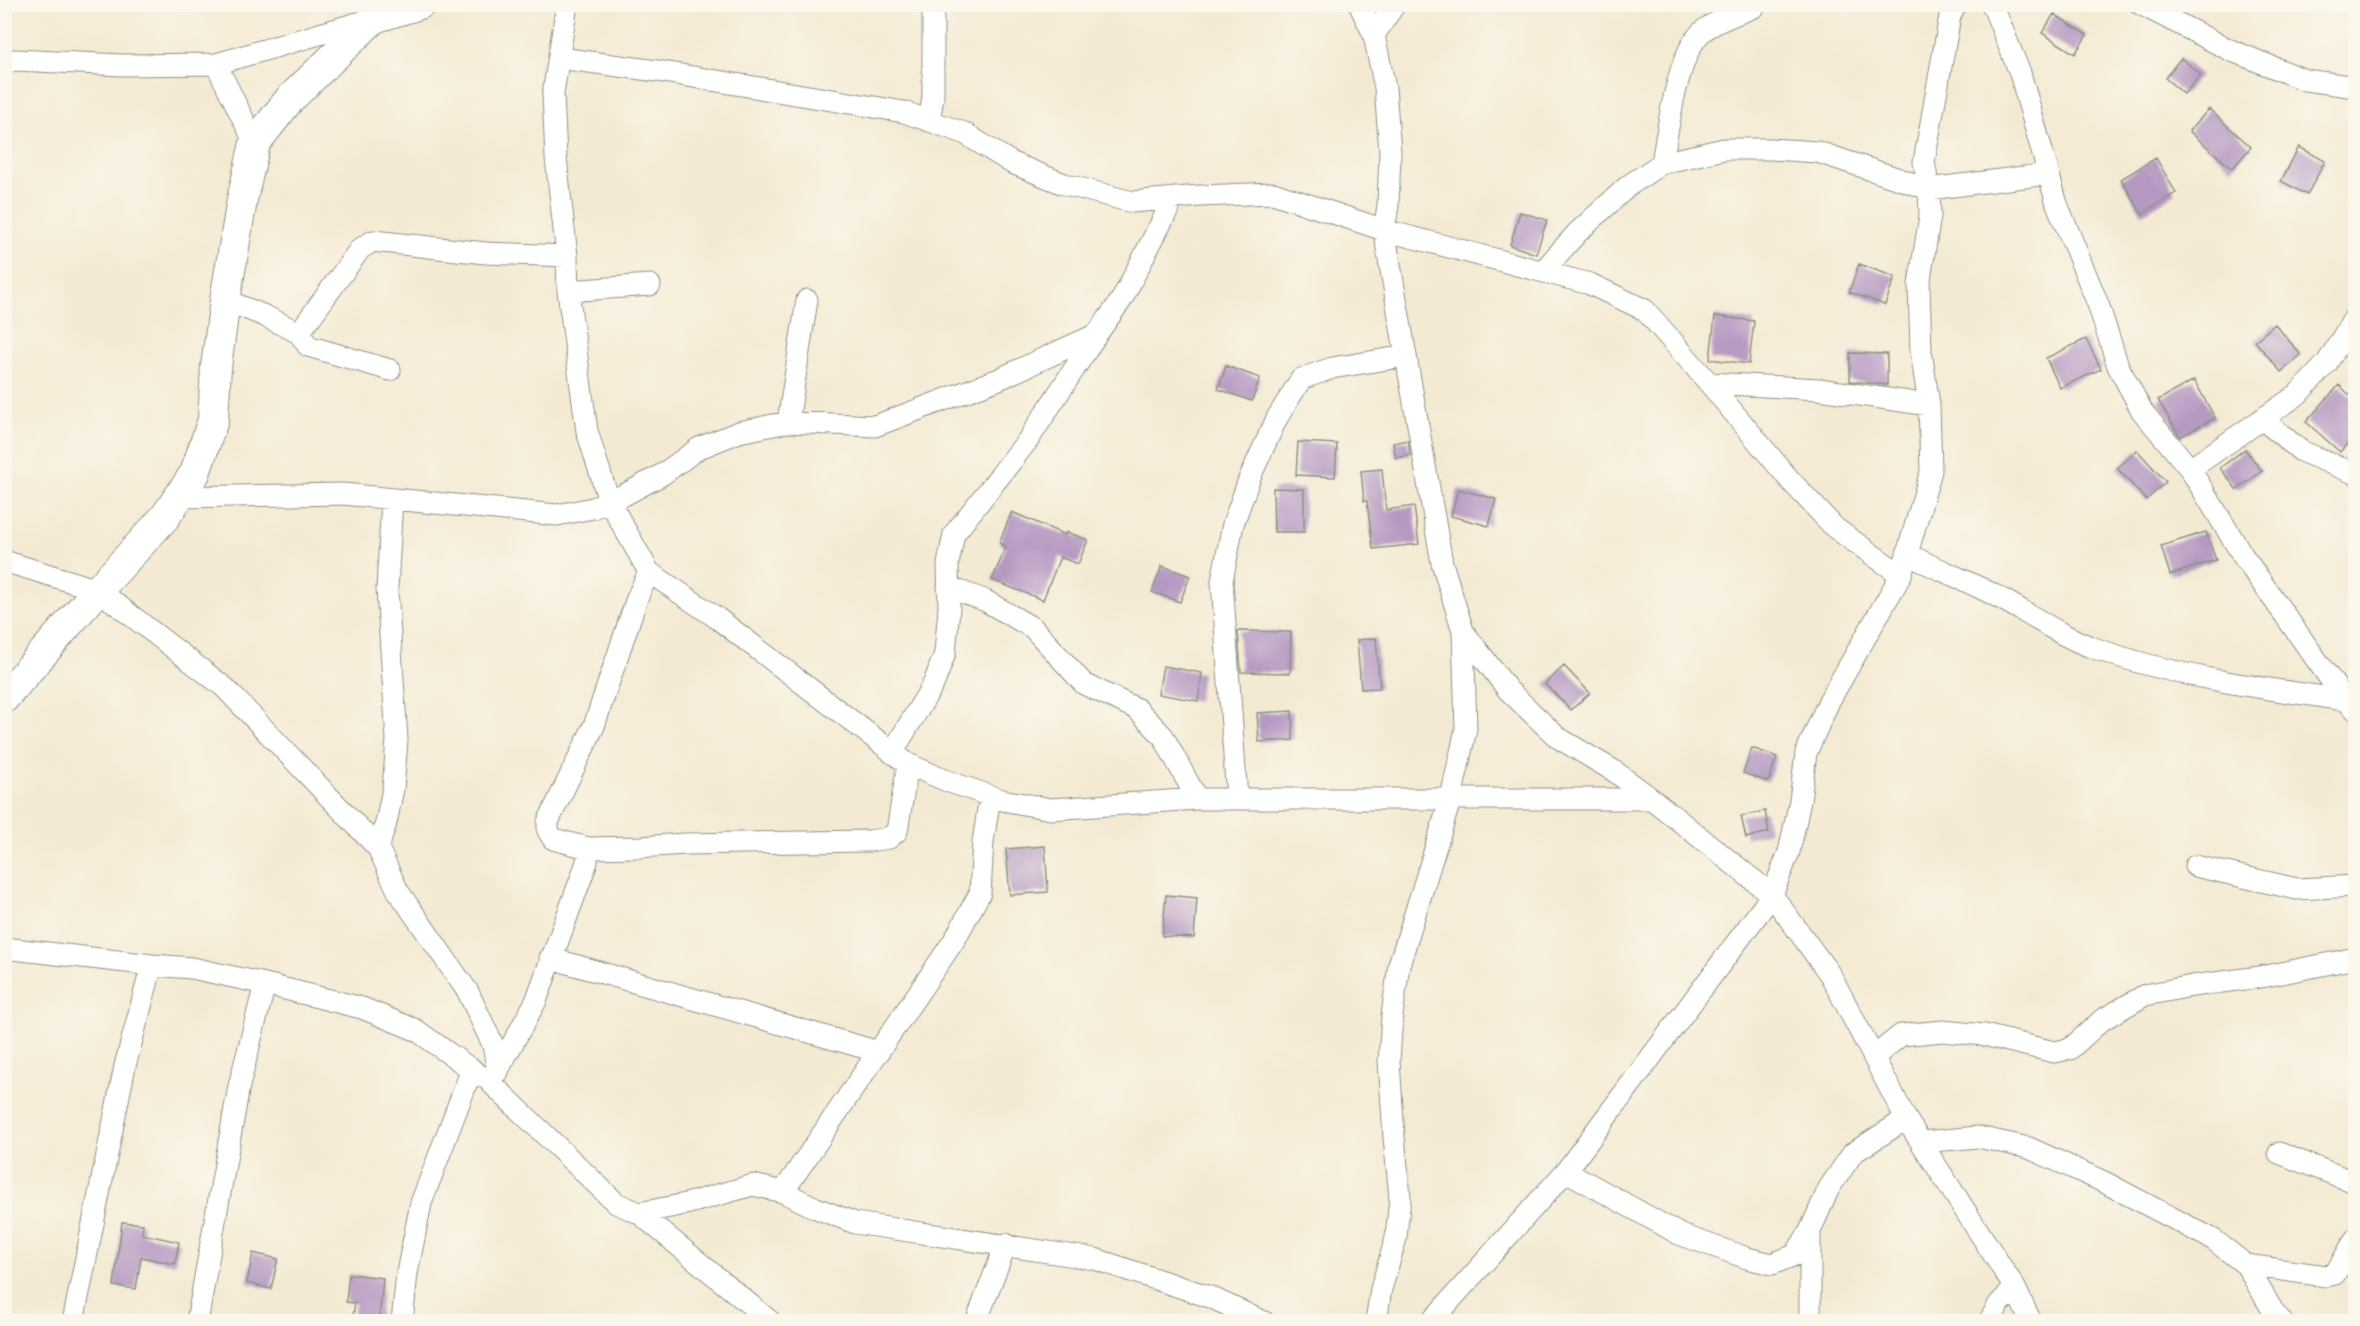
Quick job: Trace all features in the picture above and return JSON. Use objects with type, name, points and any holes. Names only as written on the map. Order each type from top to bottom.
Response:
[{"type":"street","points":[[8,60],[123,65],[216,64],[420,4]]},
{"type":"street","points":[[567,4],[553,94],[556,158],[567,256],[568,291],[587,431],[609,501],[649,572],[717,618],[900,758],[947,782],[990,796],[1051,809],[1197,799],[1652,798]]},
{"type":"street","points":[[929,121],[933,97],[933,4]]},
{"type":"street","points":[[1359,4],[1374,35],[1385,88],[1390,152],[1388,206],[1384,230],[1442,563],[1463,631],[1466,729],[1451,798],[1399,965],[1389,1061],[1400,1197],[1396,1238],[1381,1289],[1376,1322]]},
{"type":"street","points":[[1374,35],[1395,4]]},
{"type":"street","points":[[1662,163],[1675,94],[1687,56],[1702,32],[1754,7],[1754,4]]},
{"type":"street","points":[[1431,1322],[1566,1171],[1772,894],[1789,852],[1800,801],[1806,753],[1829,701],[1901,575],[1931,471],[1929,405],[1921,351],[1919,285],[1930,216],[1929,189],[1924,162],[1950,16],[1956,4]]},
{"type":"street","points":[[1992,4],[2020,73],[2057,204],[2098,304],[2118,366],[2142,411],[2190,470],[2243,556],[2350,705]]},
{"type":"street","points":[[2140,4],[2230,50],[2305,80],[2355,87]]},
{"type":"street","points":[[4,698],[165,517],[195,473],[213,420],[216,367],[225,300],[242,200],[255,143],[289,100],[374,18]]},
{"type":"street","points":[[559,58],[657,71],[904,112],[964,133],[1012,163],[1064,184],[1132,202],[1273,193],[1384,230],[1590,284],[1645,310],[1789,479],[1835,528],[1901,575]]},
{"type":"street","points":[[216,64],[255,143]]},
{"type":"street","points":[[1543,271],[1577,233],[1628,186],[1662,163],[1724,149],[1818,152],[1929,189],[2048,174]]},
{"type":"street","points":[[649,572],[637,598],[594,726],[548,822],[548,831],[553,838],[588,848],[869,841],[889,838],[897,831],[900,758],[945,653],[948,564],[954,534],[1028,440],[1122,299],[1174,198]]},
{"type":"street","points":[[298,333],[360,249],[373,241],[486,253],[567,256]]},
{"type":"street","points":[[568,291],[650,285]]},
{"type":"street","points":[[225,300],[265,316],[298,333],[308,346],[390,370]]},
{"type":"street","points":[[788,422],[807,300]]},
{"type":"street","points":[[2190,470],[2297,395],[2327,363],[2355,315]]},
{"type":"street","points":[[179,496],[343,494],[557,515],[593,508],[609,501],[663,474],[699,448],[739,432],[788,422],[874,426],[999,379],[1098,334]]},
{"type":"street","points":[[1237,799],[1222,581],[1233,524],[1250,477],[1277,418],[1301,379],[1332,368],[1406,356]]},
{"type":"street","points":[[1709,383],[1819,389],[1929,405]]},
{"type":"street","points":[[2262,419],[2301,451],[2355,474]]},
{"type":"street","points":[[378,848],[393,789],[397,740],[387,589],[392,499]]},
{"type":"street","points":[[1907,554],[1995,595],[2054,630],[2092,648],[2141,663],[2350,705]]},
{"type":"street","points":[[4,561],[98,590],[224,687],[378,848],[398,891],[468,992],[493,1045],[494,1078]]},
{"type":"street","points":[[948,587],[984,600],[1032,628],[1084,684],[1137,709],[1163,736],[1197,799]]},
{"type":"street","points":[[1463,631],[1508,690],[1557,736],[1614,771],[1652,798],[1772,894],[1831,976],[1850,1015],[1875,1056],[1906,1119],[2015,1288],[2031,1322]]},
{"type":"street","points":[[783,1192],[955,939],[980,893],[983,842],[990,796]]},
{"type":"street","points":[[494,1078],[536,1001],[584,869],[588,848]]},
{"type":"street","points":[[2195,866],[2297,889],[2355,886]]},
{"type":"street","points":[[4,948],[192,968],[362,1008],[416,1029],[472,1069],[494,1078],[616,1203],[639,1213],[758,1317]]},
{"type":"street","points":[[550,958],[879,1052]]},
{"type":"street","points":[[1875,1056],[1901,1035],[1943,1031],[1984,1035],[2054,1052],[2070,1049],[2102,1020],[2145,995],[2267,976],[2355,958]]},
{"type":"street","points":[[72,1322],[125,1066],[152,965]]},
{"type":"street","points":[[197,1322],[239,1086],[265,984]]},
{"type":"street","points":[[402,1322],[407,1273],[421,1203],[472,1069]]},
{"type":"street","points":[[1566,1171],[1679,1234],[1746,1258],[1772,1264],[1795,1256],[1810,1231],[1829,1188],[1853,1153],[1906,1119]]},
{"type":"street","points":[[1922,1142],[1978,1137],[2029,1148],[2166,1214],[2214,1240],[2246,1265],[2282,1322]]},
{"type":"street","points":[[2278,1154],[2355,1183]]},
{"type":"street","points":[[639,1213],[686,1204],[753,1185],[783,1192],[855,1223],[1095,1258],[1210,1298],[1264,1322]]},
{"type":"street","points":[[1810,1231],[1810,1322]]},
{"type":"street","points":[[2246,1265],[2326,1276],[2335,1274],[2355,1238]]},
{"type":"street","points":[[976,1322],[1006,1245]]},
{"type":"street","points":[[1989,1322],[1999,1304],[2015,1288]]},
{"type":"building","points":[[2054,14],[2087,35],[2075,54],[2042,33]]},
{"type":"building","points":[[2181,58],[2201,75],[2184,94],[2165,78]]},
{"type":"building","points":[[2209,109],[2251,147],[2232,169],[2189,131]]},
{"type":"building","points":[[2299,147],[2325,161],[2307,195],[2281,181]]},
{"type":"building","points":[[2156,158],[2176,193],[2142,214],[2121,179]]},
{"type":"building","points":[[1520,212],[1547,220],[1536,254],[1510,245]]},
{"type":"building","points":[[1859,264],[1895,277],[1885,305],[1849,292]]},
{"type":"building","points":[[1715,316],[1754,321],[1749,364],[1710,359]]},
{"type":"building","points":[[2275,324],[2301,355],[2281,372],[2255,341]]},
{"type":"building","points":[[2086,339],[2101,369],[2060,388],[2046,358]]},
{"type":"building","points":[[1850,353],[1887,354],[1887,385],[1850,381]]},
{"type":"building","points":[[1226,366],[1260,378],[1252,401],[1218,389]]},
{"type":"building","points":[[2194,380],[2215,418],[2180,437],[2158,400]]},
{"type":"building","points":[[2339,385],[2355,400],[2355,435],[2340,452],[2306,422]]},
{"type":"building","points":[[1408,440],[1410,455],[1396,458],[1393,443]]},
{"type":"building","points":[[1298,442],[1337,444],[1335,477],[1296,475]]},
{"type":"building","points":[[2245,449],[2262,471],[2237,490],[2220,468]]},
{"type":"building","points":[[2137,450],[2166,482],[2146,500],[2117,468]]},
{"type":"building","points":[[1382,469],[1386,510],[1414,506],[1419,544],[1373,549],[1361,471]]},
{"type":"building","points":[[1273,488],[1304,489],[1304,532],[1274,532]]},
{"type":"building","points":[[1458,489],[1496,499],[1489,526],[1451,516]]},
{"type":"building","points":[[1012,512],[1065,535],[1066,532],[1088,540],[1078,564],[1060,557],[1043,600],[992,580],[1006,547],[999,543]]},
{"type":"building","points":[[2206,532],[2216,560],[2170,575],[2161,546]]},
{"type":"building","points":[[1162,566],[1190,576],[1180,602],[1152,592]]},
{"type":"building","points":[[1238,631],[1291,632],[1290,673],[1241,672]]},
{"type":"building","points":[[1376,638],[1380,688],[1361,689],[1357,640]]},
{"type":"building","points":[[1163,666],[1202,673],[1198,701],[1158,694]]},
{"type":"building","points":[[1564,666],[1590,693],[1571,710],[1545,684]]},
{"type":"building","points":[[1292,711],[1293,740],[1259,742],[1257,713]]},
{"type":"building","points":[[1752,748],[1777,757],[1768,782],[1743,773]]},
{"type":"building","points":[[1765,811],[1769,832],[1746,838],[1741,816]]},
{"type":"building","points":[[1045,846],[1048,892],[1010,895],[1006,849]]},
{"type":"building","points":[[1166,895],[1197,898],[1194,938],[1162,936]]},
{"type":"building","points":[[122,1222],[143,1224],[142,1234],[179,1242],[175,1264],[141,1257],[136,1289],[114,1286]]},
{"type":"building","points":[[253,1253],[278,1259],[271,1289],[247,1283]]},
{"type":"building","points":[[349,1274],[383,1278],[379,1322],[352,1322],[355,1303],[346,1302]]}]
